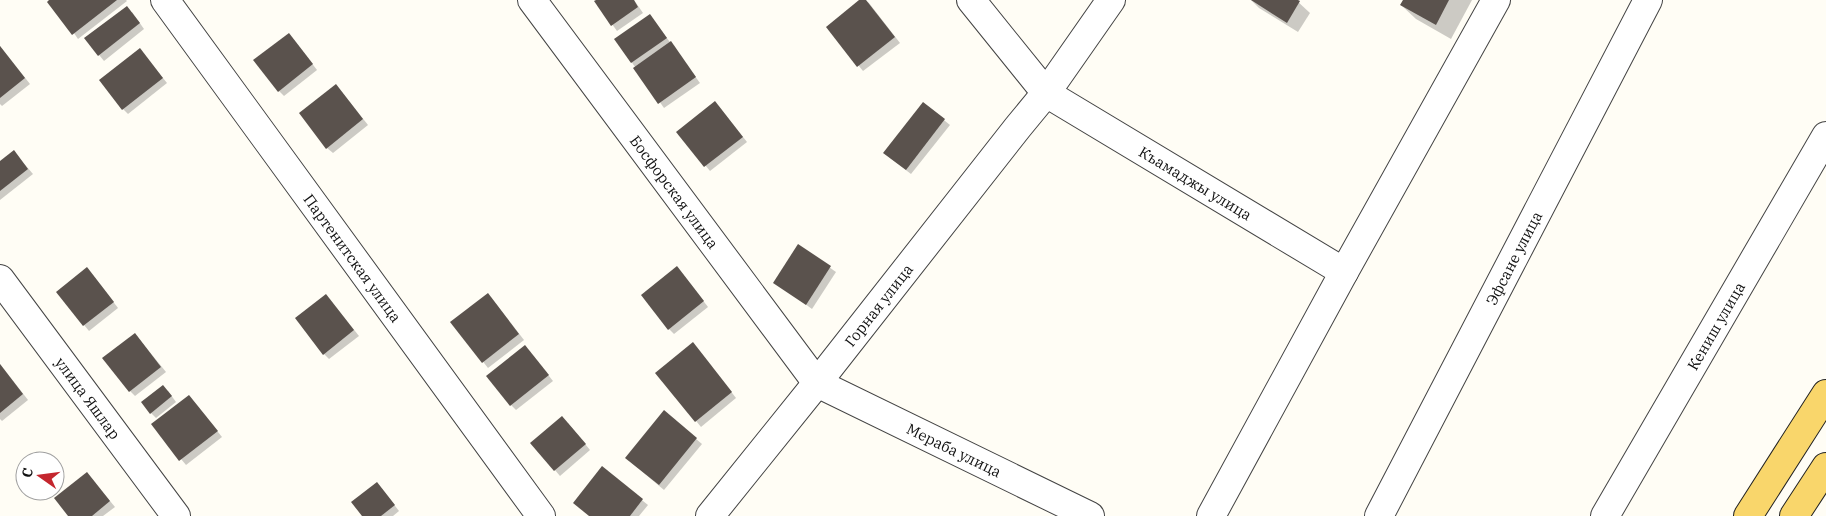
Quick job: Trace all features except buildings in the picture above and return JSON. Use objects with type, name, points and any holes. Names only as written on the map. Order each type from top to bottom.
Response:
[{"type":"main road","points":[[1748,516],[1826,394]]},
{"type":"main road","points":[[1794,516],[1826,467]]},
{"type":"street","name":"Партенитская улица","points":[[165,0],[541,516]]},
{"type":"street","name":"Босфорская улица","points":[[532,0],[817,383]]},
{"type":"street","points":[[971,0],[1046,93]]},
{"type":"street","name":"Горная улица","points":[[710,516],[1046,93],[1112,0]]},
{"type":"street","points":[[1211,516],[1344,272],[1496,0]]},
{"type":"street","name":"Эфсане улица","points":[[1379,516],[1648,0]]},
{"type":"street","name":"Къамаджы улица","points":[[1046,93],[1344,272]]},
{"type":"street","name":"Кениш улица","points":[[1605,516],[1826,136]]},
{"type":"street","name":"улица Яшлар","points":[[0,279],[176,516]]},
{"type":"street","name":"Мераба улица","points":[[817,383],[1090,516]]}]
